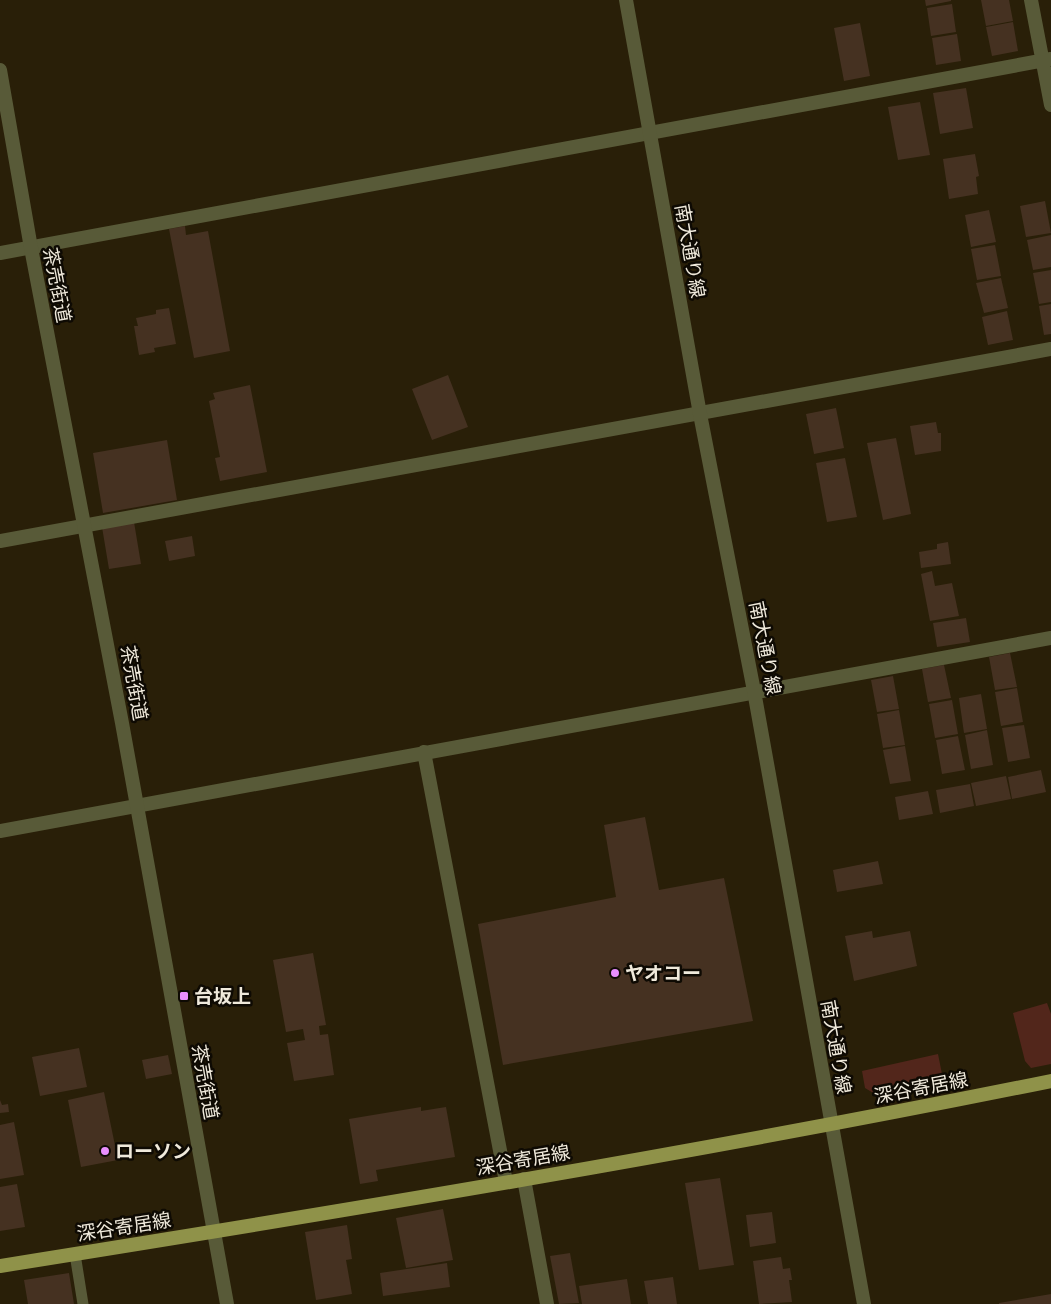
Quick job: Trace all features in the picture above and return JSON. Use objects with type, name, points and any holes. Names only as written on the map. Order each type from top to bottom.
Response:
[{"type":"main road","name":"深谷寄居線","points":[[0,1266],[214,1232],[831,1126],[1051,1081]]},
{"type":"street","name":"南大通り線","points":[[626,0],[700,414],[754,691],[864,1304]]},
{"type":"street","points":[[1031,0],[1047,59],[1051,105]]},
{"type":"street","points":[[0,254],[1047,59]]},
{"type":"street","name":"茶売街道","points":[[0,70],[31,248],[86,526],[227,1304]]},
{"type":"street","points":[[0,541],[1051,349]]},
{"type":"street","points":[[0,831],[754,691],[1051,638]]},
{"type":"street","points":[[424,752],[506,1182]]},
{"type":"street","points":[[524,1179],[547,1304]]},
{"type":"lane","points":[[75,1254],[83,1304]]},
{"type":"shaded area","points":[[1047,1003],[1051,1014],[1051,1064],[1031,1068],[1025,1061],[1013,1013]]},
{"type":"shaded area","points":[[938,1054],[943,1079],[880,1097],[865,1088],[862,1071]]},
{"type":"building","points":[[925,0],[951,0],[951,1],[926,6]]},
{"type":"building","points":[[981,0],[1009,0],[1013,21],[986,26]]},
{"type":"building","points":[[952,4],[956,32],[931,36],[927,8]]},
{"type":"building","points":[[1013,22],[1018,51],[992,56],[986,27]]},
{"type":"building","points":[[860,23],[870,76],[844,81],[834,28]]},
{"type":"building","points":[[957,34],[961,61],[936,65],[932,38]]},
{"type":"building","points":[[966,88],[973,128],[940,134],[933,93]]},
{"type":"building","points":[[920,102],[930,155],[898,160],[888,107]]},
{"type":"building","points":[[975,154],[979,176],[976,177],[978,194],[949,199],[943,159]]},
{"type":"building","points":[[1045,201],[1051,233],[1026,237],[1020,206]]},
{"type":"building","points":[[989,210],[996,242],[971,247],[965,215]]},
{"type":"building","points":[[185,226],[186,235],[208,231],[230,351],[194,358],[169,229]]},
{"type":"building","points":[[1051,235],[1051,267],[1033,270],[1027,240]]},
{"type":"building","points":[[995,245],[1001,276],[977,280],[971,249]]},
{"type":"building","points":[[1051,270],[1051,302],[1039,304],[1033,273]]},
{"type":"building","points":[[1001,278],[1008,308],[984,313],[976,283]]},
{"type":"building","points":[[1051,304],[1051,334],[1044,335],[1039,306]]},
{"type":"building","points":[[169,308],[176,344],[154,348],[155,352],[139,355],[134,326],[138,326],[136,318],[156,314],[156,310]]},
{"type":"building","points":[[1007,311],[1013,340],[988,345],[982,317]]},
{"type":"building","points":[[448,375],[468,427],[432,440],[412,389]]},
{"type":"building","points":[[250,385],[267,472],[220,481],[215,458],[220,457],[209,401],[215,399],[213,393]]},
{"type":"building","points":[[836,408],[844,448],[814,454],[806,414]]},
{"type":"building","points":[[936,422],[938,433],[941,433],[941,451],[915,455],[910,426]]},
{"type":"building","points":[[896,438],[911,514],[883,520],[867,443]]},
{"type":"building","points":[[167,440],[177,500],[103,513],[93,453]]},
{"type":"building","points":[[845,458],[857,517],[827,522],[816,463]]},
{"type":"building","points":[[134,522],[141,564],[109,569],[102,527]]},
{"type":"building","points":[[192,536],[195,556],[169,561],[165,541]]},
{"type":"building","points":[[948,542],[951,564],[921,568],[919,552],[937,549],[937,544]]},
{"type":"building","points":[[932,571],[935,586],[952,583],[959,616],[930,621],[921,574]]},
{"type":"building","points":[[966,618],[970,642],[937,647],[933,623]]},
{"type":"building","points":[[1010,653],[1017,687],[995,690],[989,657]]},
{"type":"building","points":[[944,665],[951,698],[928,702],[922,669]]},
{"type":"building","points":[[893,676],[899,709],[877,712],[871,680]]},
{"type":"building","points":[[1017,688],[1023,722],[1001,726],[995,692]]},
{"type":"building","points":[[981,694],[987,729],[964,733],[959,698]]},
{"type":"building","points":[[952,700],[958,734],[935,738],[929,704]]},
{"type":"building","points":[[899,710],[905,745],[883,748],[877,714]]},
{"type":"building","points":[[1024,725],[1030,758],[1008,762],[1002,728]]},
{"type":"building","points":[[987,730],[993,765],[971,769],[965,735]]},
{"type":"building","points":[[958,736],[965,770],[942,774],[936,740]]},
{"type":"building","points":[[905,746],[911,781],[890,784],[883,750]]},
{"type":"building","points":[[1041,770],[1046,792],[1012,799],[1008,777]]},
{"type":"building","points":[[1006,776],[1011,799],[976,806],[971,783]]},
{"type":"building","points":[[970,784],[974,806],[940,813],[936,790]]},
{"type":"building","points":[[928,791],[933,814],[899,820],[895,797]]},
{"type":"building","name":"ヤオコー","points":[[645,817],[659,890],[724,878],[753,1021],[503,1065],[478,924],[616,897],[604,825]]},
{"type":"building","points":[[878,861],[883,884],[837,892],[833,870]]},
{"type":"building","points":[[872,931],[873,938],[910,931],[917,966],[854,981],[845,936]]},
{"type":"building","points":[[313,953],[326,1025],[319,1026],[320,1035],[328,1034],[334,1075],[294,1081],[287,1043],[305,1040],[303,1029],[286,1032],[273,960]]},
{"type":"building","points":[[79,1048],[87,1087],[40,1096],[32,1057]]},
{"type":"building","points":[[168,1055],[172,1074],[146,1079],[142,1060]]},
{"type":"building","points":[[104,1092],[118,1160],[81,1167],[68,1100]]},
{"type":"building","points":[[0,1100],[2,1105],[8,1104],[9,1112],[0,1113]]},
{"type":"building","points":[[421,1107],[421,1111],[446,1107],[455,1157],[376,1170],[378,1181],[360,1184],[349,1119]]},
{"type":"building","points":[[14,1122],[24,1175],[0,1179],[0,1125]]},
{"type":"building","points":[[720,1178],[734,1265],[699,1270],[685,1183]]},
{"type":"building","points":[[17,1184],[25,1227],[0,1231],[0,1187]]},
{"type":"building","points":[[443,1209],[453,1260],[406,1268],[396,1218]]},
{"type":"building","points":[[772,1212],[776,1243],[750,1247],[746,1215]]},
{"type":"building","points":[[347,1225],[352,1259],[346,1260],[352,1294],[316,1300],[305,1232]]},
{"type":"building","points":[[570,1253],[579,1303],[559,1304],[550,1256]]},
{"type":"building","points":[[781,1257],[783,1269],[790,1268],[792,1280],[789,1280],[792,1302],[759,1304],[753,1261]]},
{"type":"building","points":[[447,1263],[450,1287],[383,1296],[380,1273]]},
{"type":"building","points":[[69,1273],[74,1304],[28,1304],[24,1280]]},
{"type":"building","points":[[673,1277],[677,1304],[648,1304],[644,1281]]},
{"type":"building","points":[[627,1279],[631,1304],[582,1304],[579,1286]]},
{"type":"building","points":[[1051,1294],[1051,1304],[999,1304],[999,1303]]},
{"type":"place","name":"ヤオコー","points":[[615,973]]},
{"type":"place","name":"台坂上","points":[[184,996]]},
{"type":"place","name":"ローソン","points":[[105,1151]]}]
